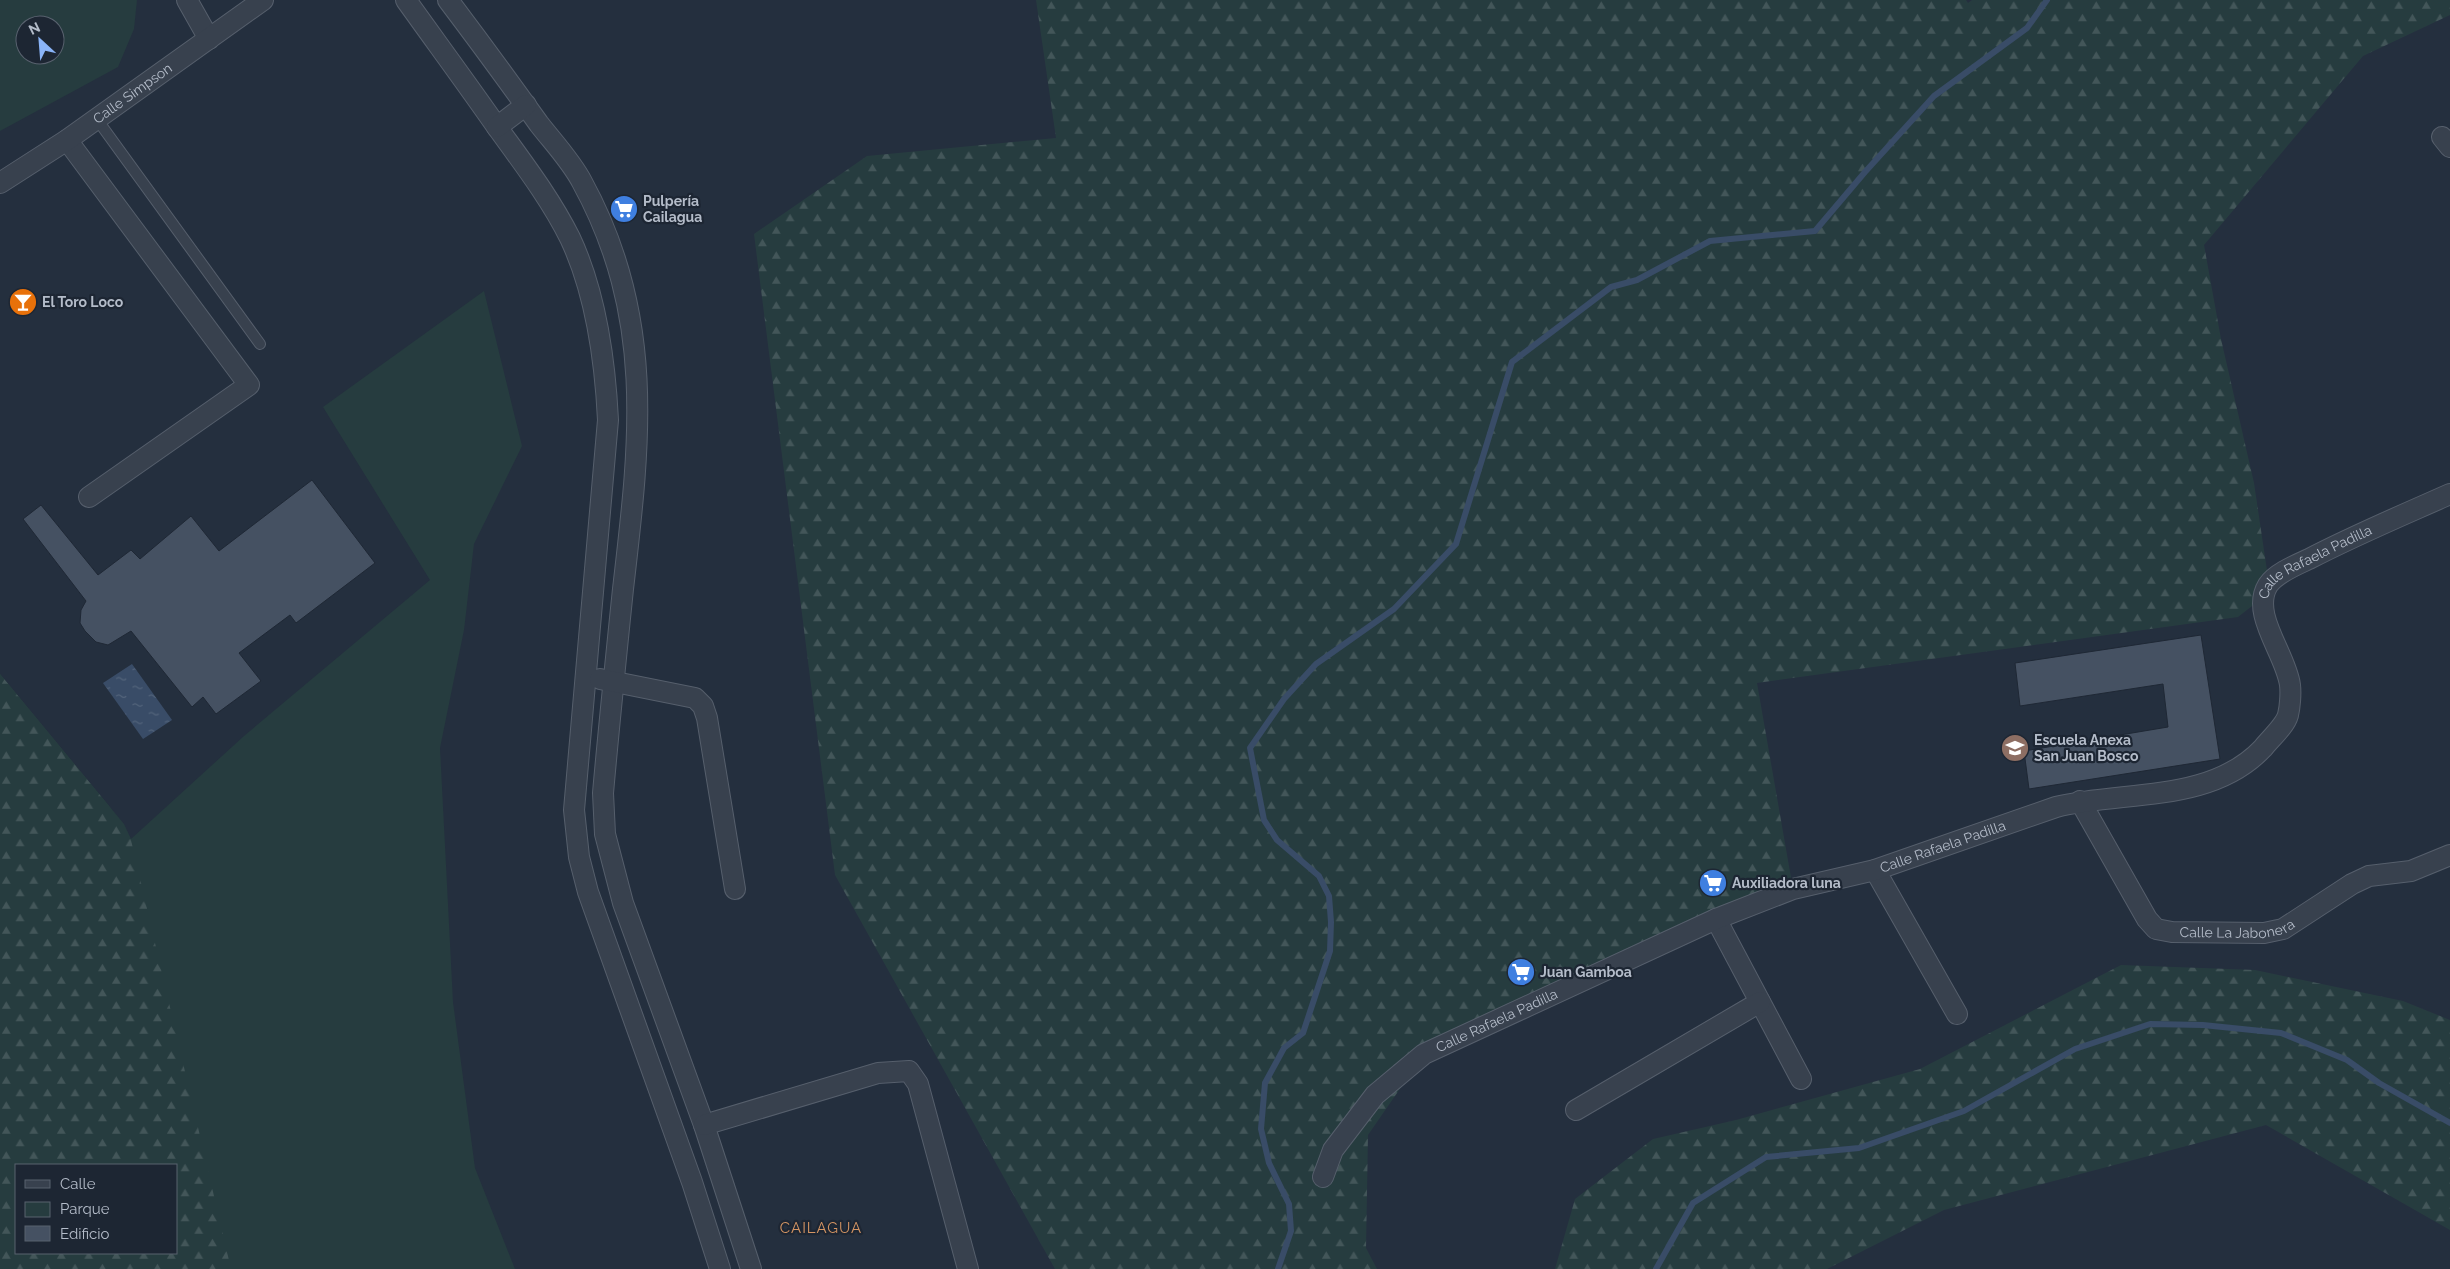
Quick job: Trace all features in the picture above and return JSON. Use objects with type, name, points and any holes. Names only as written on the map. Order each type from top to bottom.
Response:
[{"type":"street","points":[[188,0],[208,40]]},
{"type":"street","name":"Calle Simpson","points":[[0,183],[67,140],[263,0]]},
{"type":"street","points":[[406,0],[546,194],[570,239],[588,293],[606,372],[607,428],[574,810],[578,857],[588,892],[692,1182],[720,1269]]},
{"type":"street","points":[[448,0],[582,180],[619,267],[638,367],[638,431],[632,510],[613,680],[603,793],[605,834],[623,903],[704,1125],[751,1269]]},
{"type":"street","points":[[497,127],[526,105]]},
{"type":"street","points":[[67,140],[249,385],[89,497]]},
{"type":"street","name":"Calle Rafaela Padilla","points":[[1323,1177],[1333,1150],[1375,1095],[1424,1054],[1716,919],[1792,890],[1875,870],[2056,807],[2080,801],[2170,791],[2200,785],[2225,776],[2252,759],[2288,717],[2290,685],[2279,650],[2263,614],[2261,599],[2269,584],[2286,571],[2344,541],[2450,494]]},
{"type":"street","points":[[585,678],[613,680],[695,698],[702,706],[707,718],[735,889]]},
{"type":"street","name":"Calle La Jabonera","points":[[2080,801],[2147,919],[2156,928],[2172,932],[2264,933],[2282,929],[2352,884],[2369,876],[2411,871],[2450,855]]},
{"type":"street","points":[[1875,870],[1958,1014]]},
{"type":"street","points":[[1716,919],[1801,1079]]},
{"type":"street","points":[[1576,1110],[1760,1002]]},
{"type":"street","points":[[704,1125],[878,1073],[909,1071],[918,1084],[968,1269]]},
{"type":"street","points":[[692,1182],[718,1172]]},
{"type":"lane","points":[[96,118],[260,344]]},
{"type":"green space","points":[[0,0],[137,0],[134,29],[118,67],[0,131]]},
{"type":"green space","points":[[1036,0],[1966,0],[1968,3],[1972,0],[2450,0],[2450,15],[2363,56],[2204,245],[2221,339],[2254,483],[2269,584],[2261,599],[2238,617],[1757,683],[1793,889],[1424,1054],[1368,1135],[1366,1248],[1377,1269],[1055,1269],[835,875],[754,234],[867,156],[1056,138]]},
{"type":"green space","points":[[484,291],[522,446],[474,544],[464,630],[440,748],[453,1002],[475,1168],[515,1269],[0,1269],[0,674],[124,824],[131,839],[244,736],[430,580],[323,407]]},
{"type":"green space","points":[[0,674],[109,806],[131,840],[231,1269],[0,1269]]},
{"type":"green space","points":[[2121,965],[2255,970],[2403,1001],[2450,1020],[2450,1230],[2266,1125],[1944,1210],[1827,1269],[1555,1269],[1575,1199],[1653,1139],[1736,1120],[1920,1069]]},
{"type":"water","points":[[132,664],[172,720],[143,739],[103,683]]},
{"type":"building","points":[[312,480],[375,563],[296,623],[290,615],[239,653],[261,681],[216,714],[203,697],[192,707],[131,631],[108,645],[96,642],[85,631],[80,623],[81,610],[86,601],[23,519],[41,505],[98,575],[131,550],[140,559],[191,516],[219,551]]},
{"type":"building","points":[[2201,635],[2220,759],[2029,789],[2024,751],[2168,727],[2163,684],[2020,706],[2015,663]]},
{"type":"waterway","points":[[1278,1269],[1291,1231],[1289,1204],[1269,1163],[1261,1129],[1265,1083],[1284,1048],[1303,1033],[1330,951],[1331,922],[1329,896],[1319,876],[1277,840],[1264,820],[1250,748],[1284,699],[1316,664],[1394,609],[1456,544],[1512,362],[1611,287],[1637,280],[1710,241],[1815,231],[1865,172],[1934,96],[2027,28],[2047,0]]},
{"type":"waterway","points":[[1656,1269],[1693,1203],[1766,1157],[1859,1148],[1964,1111],[2075,1049],[2150,1024],[2203,1025],[2281,1033],[2347,1060],[2379,1083],[2450,1123]]},
{"type":"place","name":"Pulpería Cailagua","points":[[624,209]]},
{"type":"place","name":"El Toro Loco","points":[[23,302]]},
{"type":"place","name":"Escuela Anexa San Juan Bosco","points":[[2015,748]]},
{"type":"place","name":"Auxiliadora luna","points":[[1713,883]]},
{"type":"place","name":"Juan Gamboa","points":[[1521,972]]},
{"type":"district","name":"CAILAGUA","points":[[821,1228]]}]
